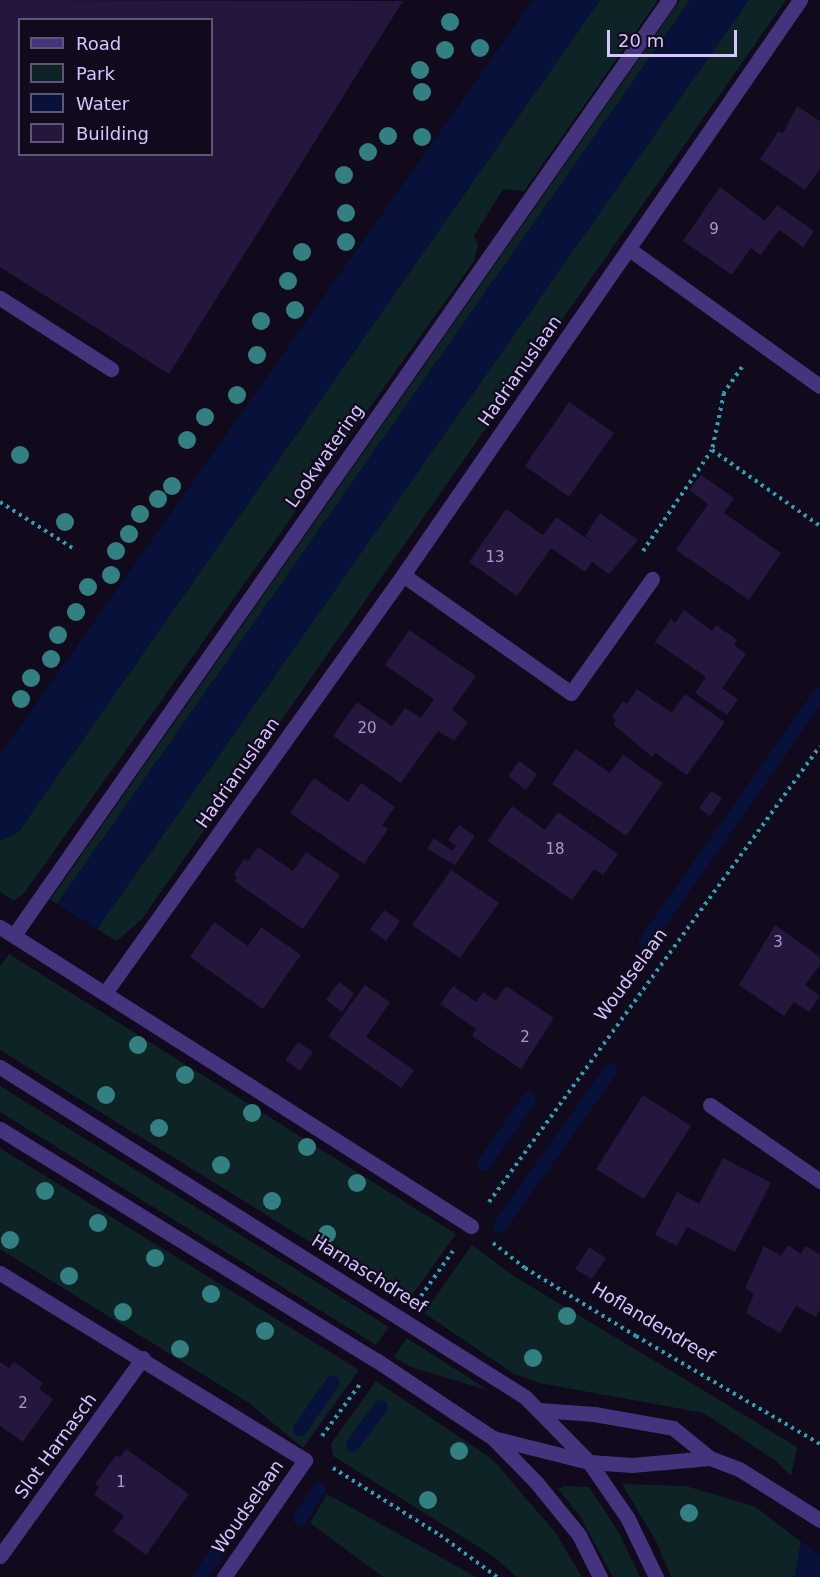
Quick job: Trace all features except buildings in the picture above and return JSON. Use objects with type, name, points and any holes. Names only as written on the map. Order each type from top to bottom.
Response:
[{"type":"street","name":"Lookwatering","points":[[14,935],[669,0]]},
{"type":"street","name":"Hadrianuslaan","points":[[105,993],[403,575],[800,0]]},
{"type":"street","points":[[629,249],[820,386]]},
{"type":"street","points":[[0,298],[111,369]]},
{"type":"street","points":[[403,575],[570,693],[652,579]]},
{"type":"street","points":[[0,927],[471,1226]]},
{"type":"street","name":"Harnaschdreef","points":[[0,1067],[405,1318],[540,1410],[589,1462],[627,1517],[656,1577]]},
{"type":"street","points":[[710,1105],[820,1181]]},
{"type":"street","points":[[0,1129],[376,1360],[493,1438],[536,1482],[579,1535],[600,1577]]},
{"type":"street","points":[[0,1273],[143,1358],[305,1460]]},
{"type":"street","name":"Slot Harnasch","points":[[0,1556],[143,1358]]},
{"type":"street","points":[[540,1410],[594,1414],[673,1428],[710,1458],[739,1469],[784,1495],[820,1520]]},
{"type":"street","points":[[493,1438],[589,1462],[632,1465],[710,1458]]},
{"type":"street","name":"Woudselaan","points":[[224,1577],[305,1460]]},
{"type":"path","points":[[652,579],[643,551],[712,450],[724,393],[760,343]]},
{"type":"path","points":[[712,450],[820,526]]},
{"type":"path","points":[[0,502],[74,549]]},
{"type":"path","name":"Woudselaan","points":[[471,1226],[820,746]]},
{"type":"path","name":"Hoflandendreef","points":[[471,1226],[525,1268],[820,1444]]},
{"type":"path","points":[[305,1460],[326,1464],[440,1535],[497,1577]]},
{"type":"green space","points":[[600,0],[658,0],[524,191],[503,189],[474,236],[478,245],[474,261],[25,892],[14,901],[0,892],[0,841],[19,831]]},
{"type":"green space","points":[[680,0],[690,0],[57,904],[50,900]]},
{"type":"green space","points":[[749,0],[786,0],[142,919],[117,941],[97,929]]},
{"type":"green space","points":[[9,954],[456,1234],[407,1302],[0,1050],[0,966]]},
{"type":"green space","points":[[0,1086],[389,1327],[376,1345],[0,1112]]},
{"type":"green space","points":[[0,1148],[359,1370],[303,1448],[249,1403],[0,1249]]},
{"type":"green space","points":[[472,1245],[512,1275],[797,1447],[791,1476],[776,1461],[704,1413],[539,1383],[514,1374],[424,1313]]},
{"type":"green space","points":[[407,1338],[487,1390],[411,1367],[394,1357]]},
{"type":"green space","points":[[376,1381],[492,1459],[555,1532],[582,1577],[517,1577],[493,1556],[333,1456],[331,1444]]},
{"type":"green space","points":[[622,1484],[686,1486],[756,1507],[801,1542],[795,1577],[671,1577],[657,1543]]},
{"type":"green space","points":[[564,1486],[589,1487],[618,1531],[640,1577],[613,1577],[579,1515],[558,1489]]},
{"type":"green space","points":[[327,1494],[476,1577],[383,1577],[310,1523]]},
{"type":"water","points":[[533,0],[600,0],[19,831],[0,841],[0,755]]},
{"type":"water","points":[[690,0],[749,0],[97,929],[57,904]]},
{"type":"water","points":[[801,1542],[820,1555],[820,1577],[795,1577]]},
{"type":"waterway","points":[[645,943],[820,694]]},
{"type":"waterway","points":[[500,1226],[611,1070]]},
{"type":"waterway","points":[[484,1164],[529,1099]]},
{"type":"waterway","points":[[300,1429],[333,1382]]},
{"type":"waterway","points":[[353,1445],[381,1407]]},
{"type":"waterway","points":[[300,1519],[319,1490]]},
{"type":"waterway","points":[[200,1577],[251,1502]]}]
